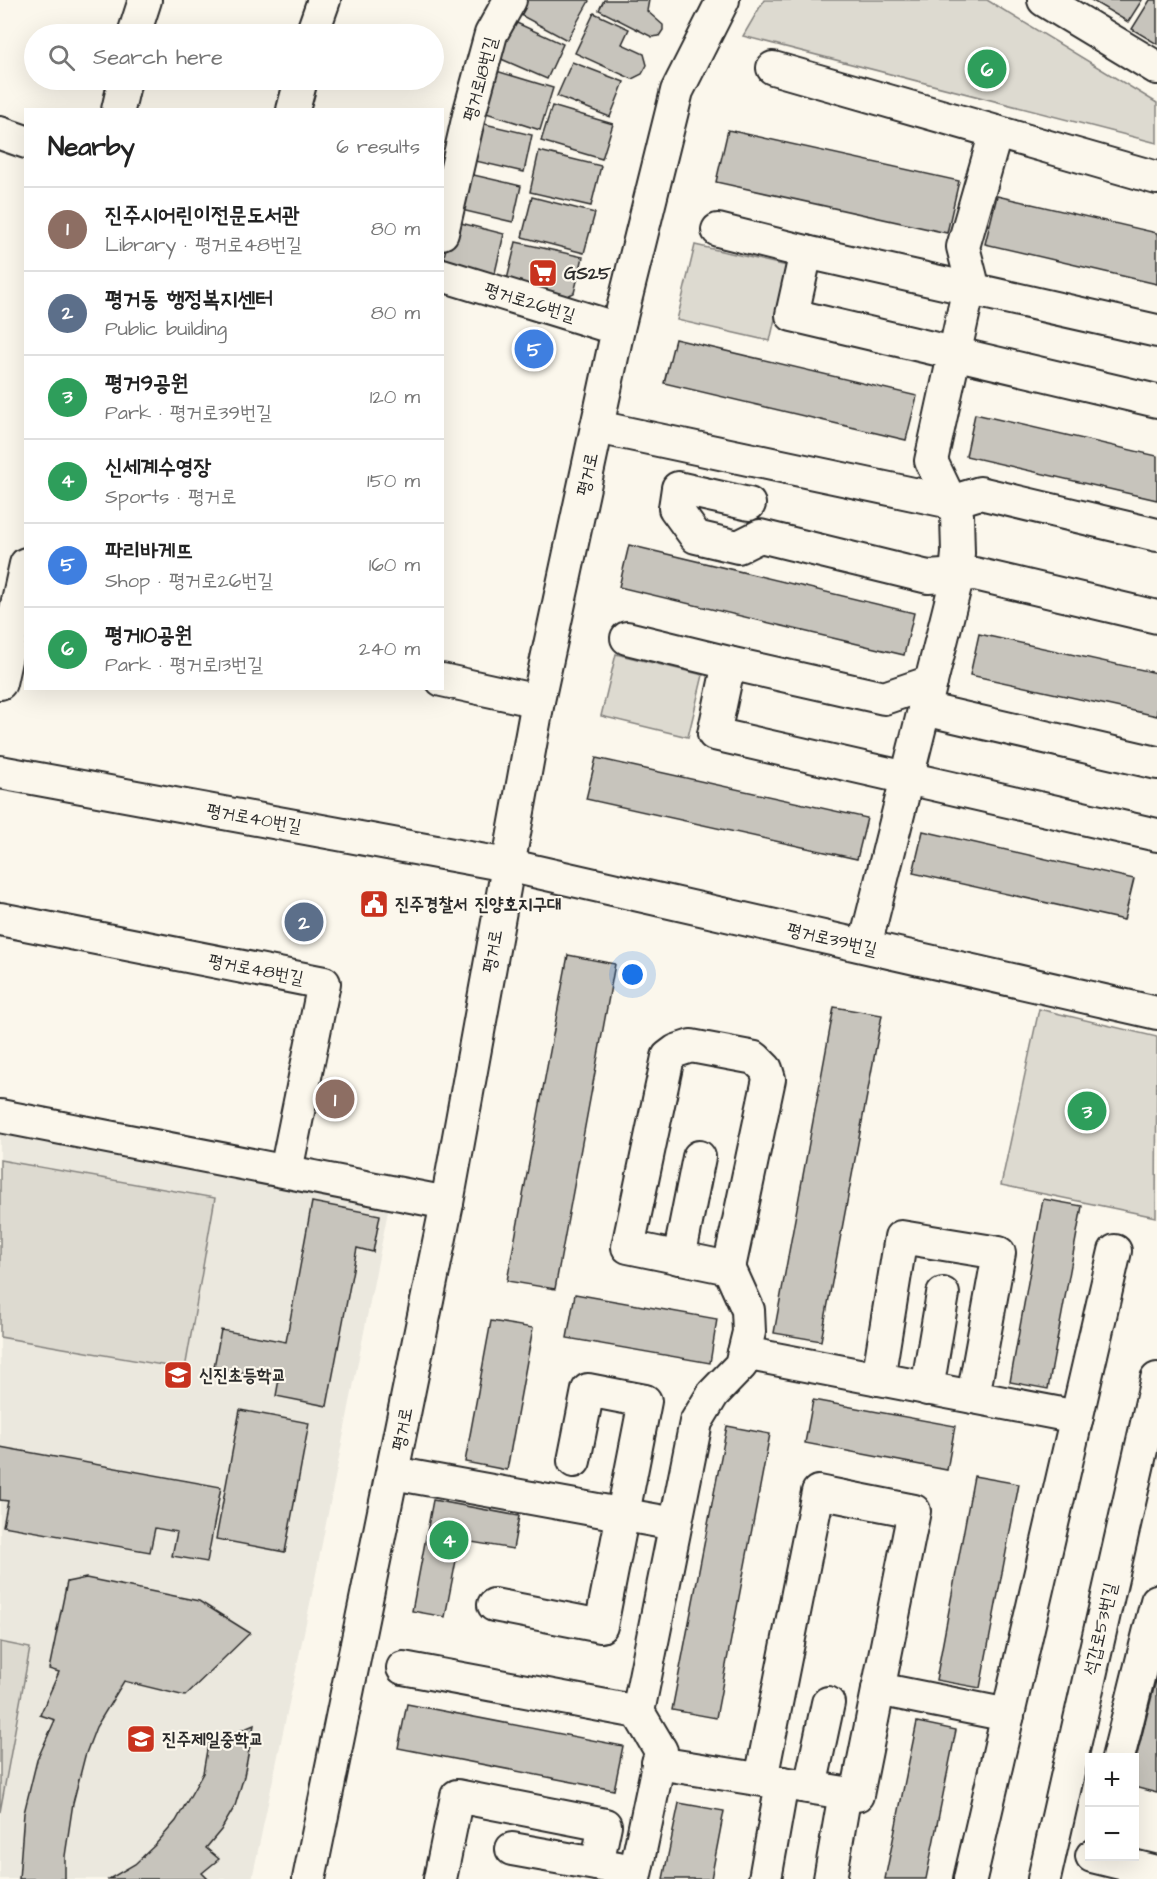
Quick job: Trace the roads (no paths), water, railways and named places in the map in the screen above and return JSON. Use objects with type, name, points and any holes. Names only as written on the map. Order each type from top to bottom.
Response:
[{"type":"street","points":[[137,24],[145,0]]},
{"type":"street","points":[[316,24],[324,0]]},
{"type":"street","name":"평거로18번길","points":[[444,223],[470,111],[491,34],[510,0]]},
{"type":"street","points":[[1044,0],[1157,68]]},
{"type":"street","name":"평거로","points":[[309,1879],[447,1203],[538,701],[618,329],[677,91],[719,1]]},
{"type":"street","points":[[773,68],[1157,178]]},
{"type":"street","points":[[118,108],[122,90]]},
{"type":"street","points":[[294,108],[298,90]]},
{"type":"street","points":[[865,946],[956,575],[957,515],[931,461],[971,278],[963,247],[996,132]]},
{"type":"street","points":[[0,133],[24,141]]},
{"type":"street","points":[[718,230],[1157,331]]},
{"type":"street","points":[[806,252],[792,315],[1157,401]]},
{"type":"street","name":"평거로26번길","points":[[444,276],[618,329]]},
{"type":"street","points":[[597,427],[951,502],[980,493],[1157,536]]},
{"type":"street","points":[[749,504],[678,488],[675,508],[696,537],[738,547],[760,536],[928,577],[975,574],[1157,617]]},
{"type":"street","points":[[0,683],[15,598],[24,570]]},
{"type":"street","points":[[627,638],[884,698],[928,695],[1157,763]]},
{"type":"street","points":[[729,663],[714,734],[1157,835]]},
{"type":"street","points":[[444,680],[538,701]]},
{"type":"street","name":"평거로40번길","points":[[0,772],[507,865]]},
{"type":"street","name":"평거로39번길","points":[[507,865],[1157,1013]]},
{"type":"street","name":"평거로48번길","points":[[0,919],[324,983],[286,1171]]},
{"type":"street","points":[[512,1849],[597,1864],[635,1875],[661,1751],[638,1712],[696,1422],[712,1394],[741,1365],[749,1332],[747,1310],[729,1268],[769,1080],[766,1069],[755,1058],[691,1046],[668,1058],[628,1247],[729,1268]]},
{"type":"street","points":[[0,1116],[447,1203]]},
{"type":"street","points":[[679,1258],[699,1157]]},
{"type":"street","points":[[878,1379],[901,1237],[999,1253],[973,1397]]},
{"type":"street","points":[[970,1879],[1115,1251]]},
{"type":"street","points":[[927,1389],[944,1294]]},
{"type":"street","points":[[744,1353],[1077,1417]]},
{"type":"street","name":"석갑로53번길","points":[[1044,1879],[1157,1379]]},
{"type":"street","points":[[494,1605],[601,1626],[645,1401],[588,1390],[574,1461]]},
{"type":"street","points":[[393,1473],[675,1524]]},
{"type":"street","points":[[658,1763],[784,1783],[845,1793],[857,1796],[914,1511],[818,1492],[784,1783],[765,1879]]},
{"type":"street","points":[[1119,1753],[1157,1601]]},
{"type":"street","points":[[403,1668],[638,1712]]},
{"type":"street","points":[[878,1689],[1008,1715]]},
{"type":"street","points":[[784,1783],[828,1703]]},
{"type":"street","points":[[830,1879],[845,1793]]},
{"type":"street","points":[[440,1879],[457,1797],[605,1825],[597,1864]]},
{"type":"street","points":[[1051,1847],[1085,1855]]},
{"type":"street","points":[[1109,1861],[1157,1872]]},
{"type":"place","name":"평거10공원","points":[[987,69]]},
{"type":"place","name":"GS25","points":[[543,273]]},
{"type":"place","name":"파리바게뜨","points":[[534,349]]},
{"type":"place","name":"진주경찰서 진양호지구대","points":[[374,904]]},
{"type":"place","name":"평거동 행정복지센터","points":[[304,922]]},
{"type":"place","name":"진주시어린이전문도서관","points":[[335,1099]]},
{"type":"place","name":"평거9공원","points":[[1087,1111]]},
{"type":"place","name":"신진초등학교","points":[[178,1375]]},
{"type":"place","name":"신세계수영장","points":[[449,1540]]},
{"type":"place","name":"진주제일중학교","points":[[141,1739]]}]
